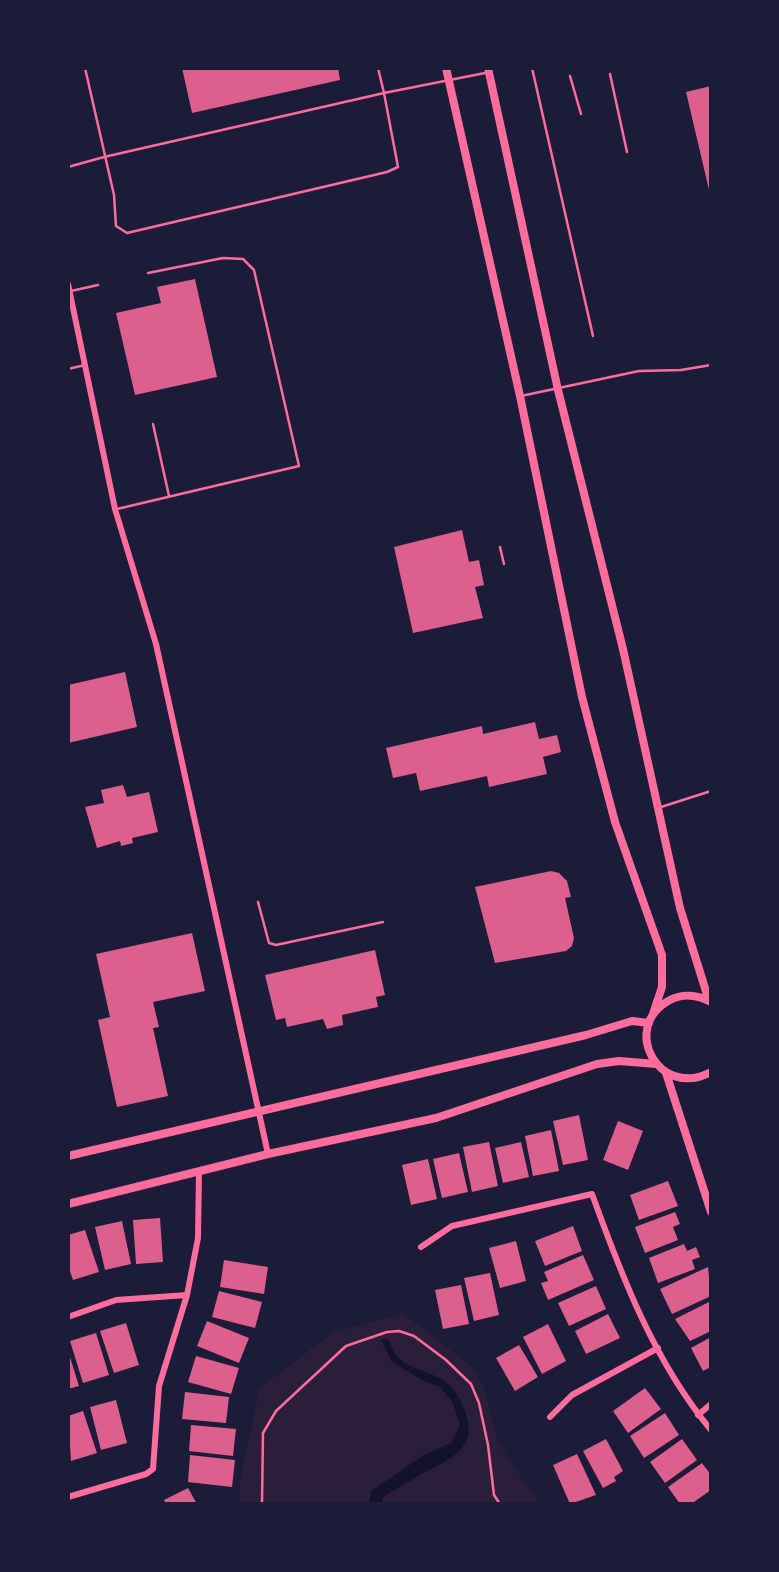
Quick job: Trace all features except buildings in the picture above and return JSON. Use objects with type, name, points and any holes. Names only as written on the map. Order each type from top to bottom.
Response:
[{"type":"main road","points":[[446,68],[520,396],[582,697],[615,822],[662,955],[663,987],[651,1018],[647,1044],[656,1064],[666,1073],[691,1079],[711,1072]]},
{"type":"main road","points":[[488,70],[558,390],[623,649],[680,908],[710,1001]]},
{"type":"main road","points":[[68,1156],[651,1018],[673,998],[685,995],[710,1001]]},
{"type":"main road","points":[[68,1204],[268,1154],[436,1118],[597,1064],[619,1061],[656,1064]]},
{"type":"main road","points":[[666,1073],[711,1212]]},
{"type":"street","points":[[69,287],[115,509],[156,644],[268,1154]]},
{"type":"street","points":[[68,1497],[146,1474],[153,1469],[159,1386],[187,1295],[198,1238],[199,1171]]},
{"type":"street","points":[[421,1247],[452,1226],[592,1194],[625,1285],[657,1348],[698,1415],[711,1430]]},
{"type":"street","points":[[68,1317],[117,1300],[187,1295]]},
{"type":"street","points":[[550,1417],[572,1395],[657,1348]]},
{"type":"street","points":[[698,1415],[711,1404]]},
{"type":"lane","points":[[85,68],[114,195],[116,226],[127,233],[387,173],[398,167],[377,68]]},
{"type":"lane","points":[[532,68],[593,336]]},
{"type":"lane","points":[[68,167],[384,93],[449,82],[488,70]]},
{"type":"lane","points":[[610,74],[628,152]]},
{"type":"lane","points":[[570,76],[581,114]]},
{"type":"lane","points":[[115,509],[299,466],[254,270],[243,259],[223,258],[148,273]]},
{"type":"lane","points":[[69,287],[98,285]]},
{"type":"lane","points":[[68,369],[85,365]]},
{"type":"lane","points":[[520,396],[639,371],[681,370],[711,365]]},
{"type":"lane","points":[[153,424],[169,496]]},
{"type":"lane","points":[[500,547],[504,564]]},
{"type":"lane","points":[[658,808],[711,791]]},
{"type":"lane","points":[[258,902],[268,943],[276,945],[383,922]]},
{"type":"path","points":[[262,1504],[263,1433],[276,1411],[346,1346],[386,1332],[399,1331],[414,1336],[446,1360],[471,1384],[479,1403],[488,1445],[494,1495],[500,1504]]},
{"type":"shaded area","points":[[403,1313],[472,1367],[485,1390],[498,1442],[539,1504],[239,1504],[240,1479],[260,1388],[332,1333]]},
{"type":"shaded area","points":[[388,1339],[393,1350],[405,1363],[452,1387],[464,1409],[468,1434],[465,1443],[451,1458],[383,1497],[382,1504],[369,1504],[371,1491],[424,1455],[451,1443],[460,1425],[453,1403],[440,1387],[422,1380],[392,1362],[381,1340]]}]
